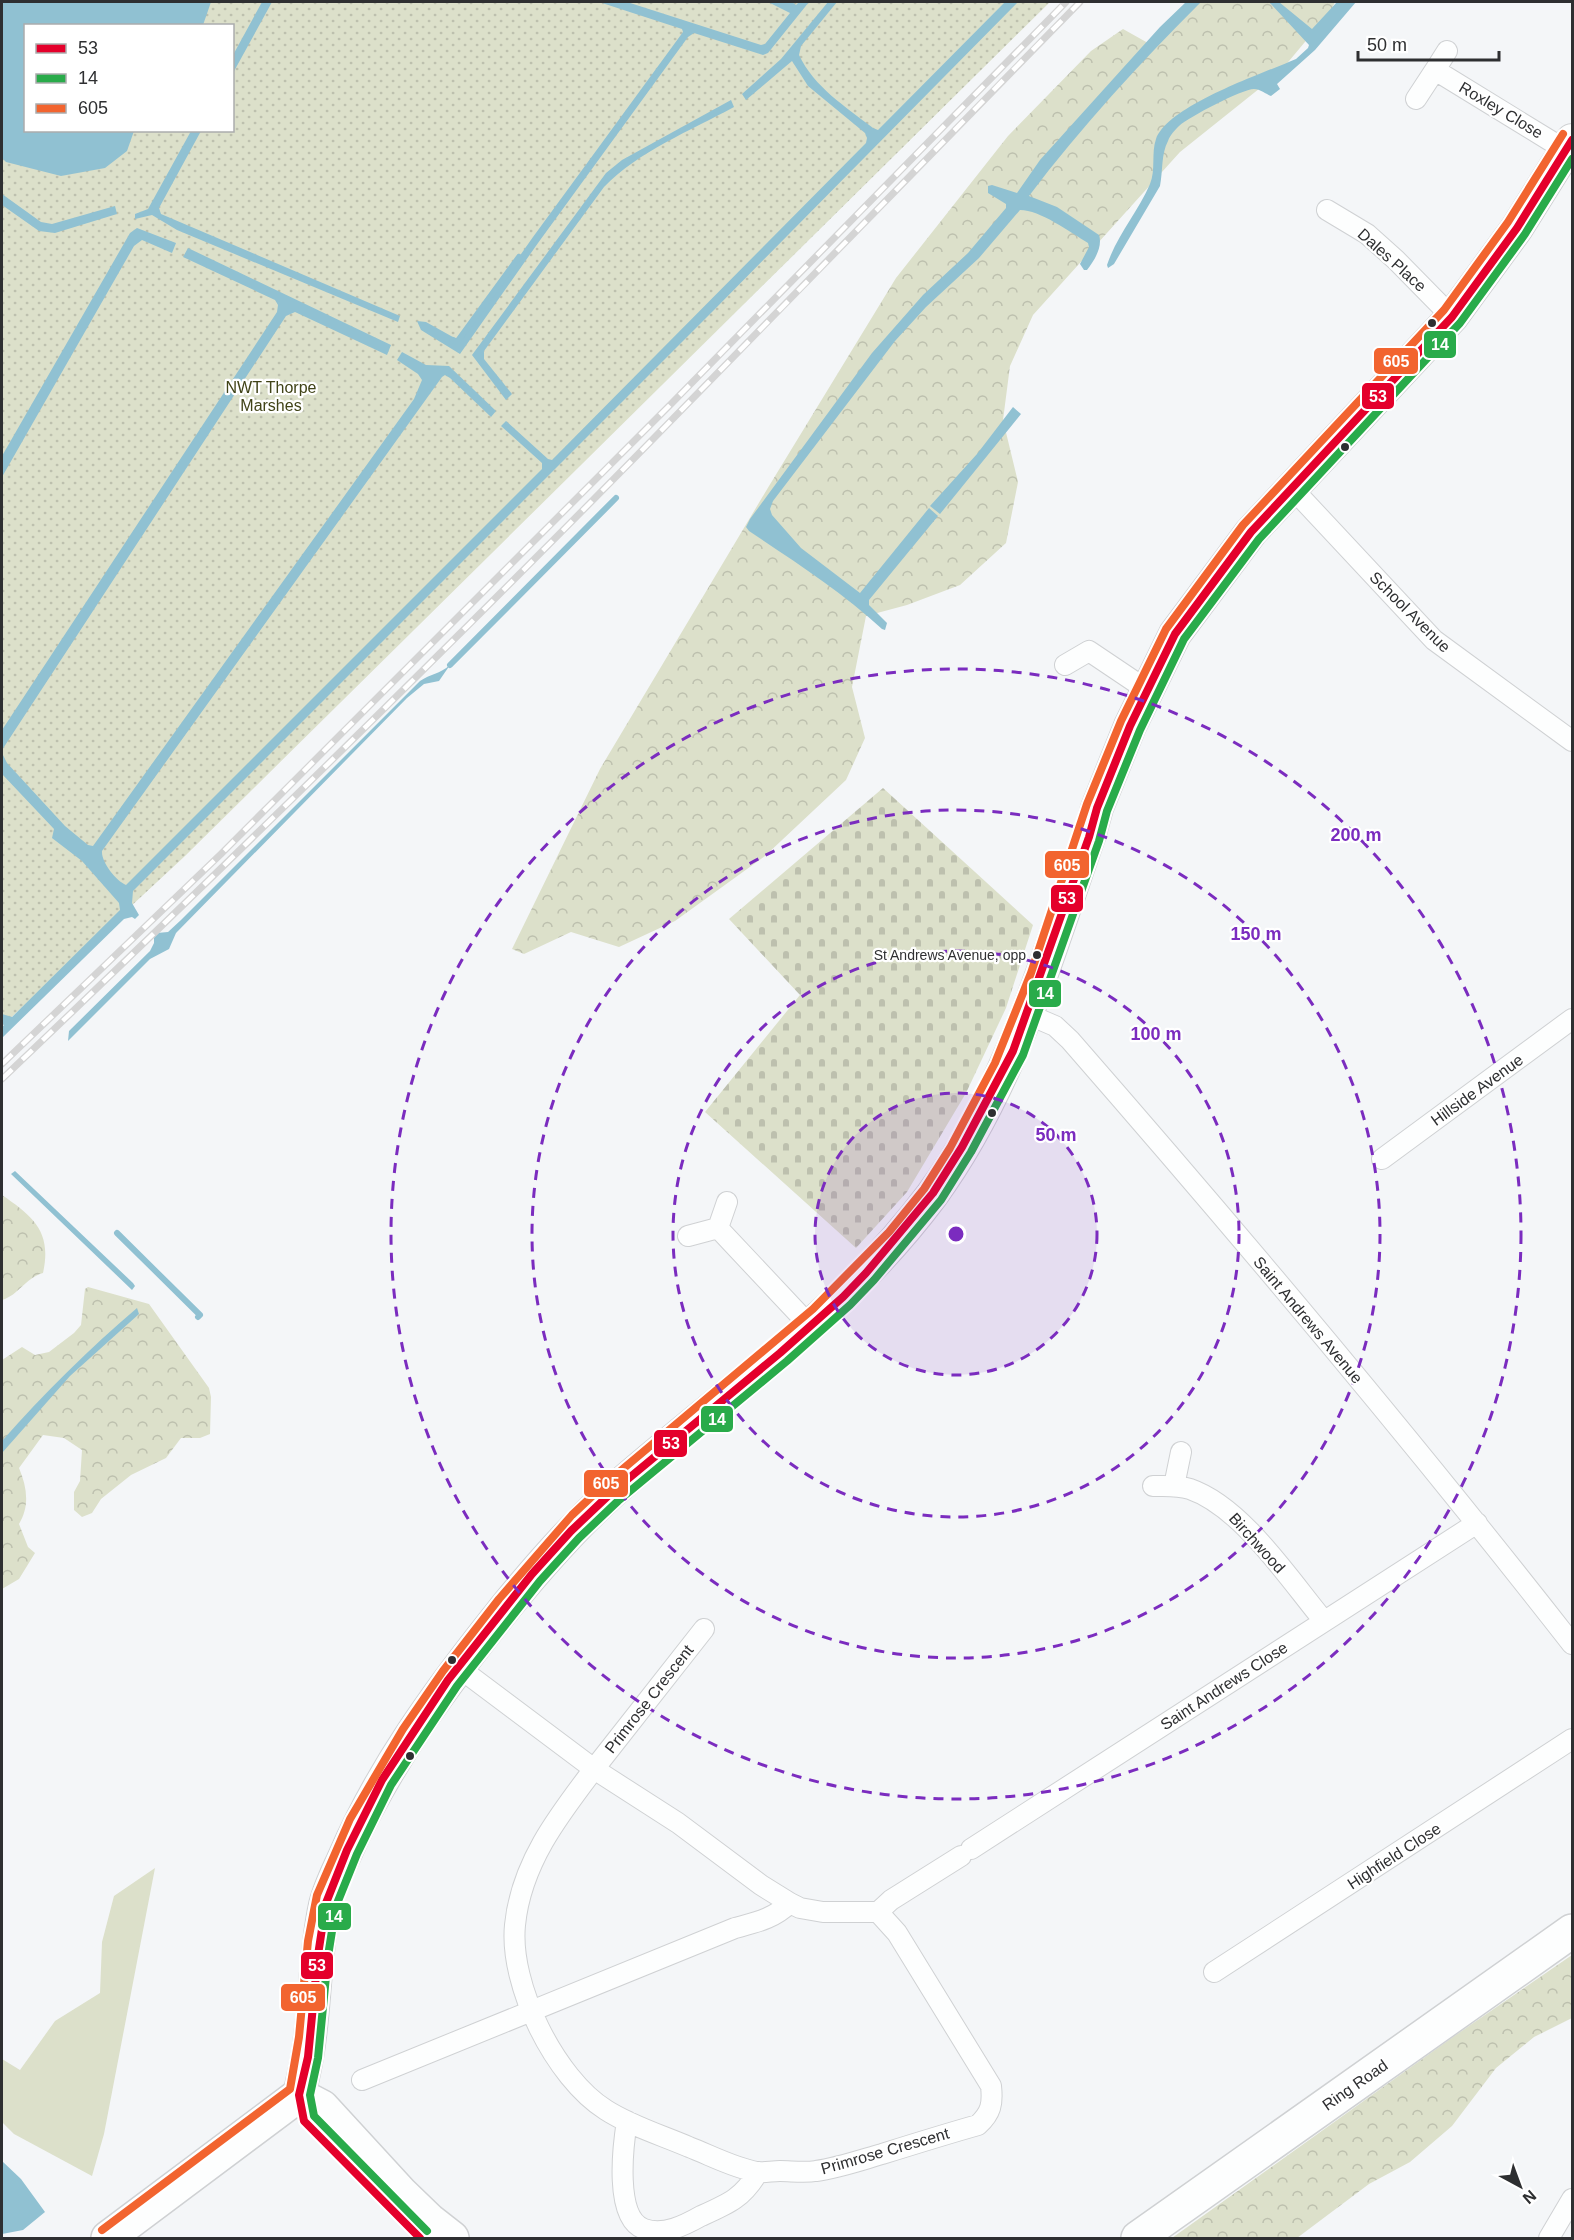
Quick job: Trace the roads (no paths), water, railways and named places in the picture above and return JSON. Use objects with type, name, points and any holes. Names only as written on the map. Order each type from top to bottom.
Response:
[{"type":"highway","name":"Ring Road","points":[[1138,2238],[1572,1931]]},
{"type":"highway","points":[[108,2238],[299,2095]]},
{"type":"highway","points":[[299,2095],[304,2121],[420,2238]]},
{"type":"highway","points":[[299,2095],[322,2107],[401,2193],[452,2238]]},
{"type":"main road","points":[[299,2095],[308,2057],[318,1954],[326,1903],[347,1850],[382,1780],[458,1667],[532,1574],[571,1532],[619,1486],[811,1327],[866,1273],[933,1193],[962,1147],[1012,1052],[1028,1014],[1097,808],[1130,726],[1180,626],[1251,532],[1452,316],[1517,228],[1570,146]]},
{"type":"street","points":[[1416,99],[1447,51]]},
{"type":"street","name":"Roxley Close","points":[[1435,70],[1570,146]]},
{"type":"street","name":"Dales Place","points":[[1327,210],[1366,234],[1396,260],[1452,316]]},
{"type":"street","name":"School Avenue","points":[[1292,488],[1434,640],[1572,741]]},
{"type":"street","points":[[1065,665],[1086,645],[1148,690]]},
{"type":"street","name":"Saint Andrews Avenue","points":[[1028,1014],[1055,1026],[1070,1040],[1170,1155],[1477,1523],[1572,1644]]},
{"type":"street","name":"Hillside Avenue","points":[[1382,1159],[1572,1020]]},
{"type":"street","points":[[718,1228],[727,1202]]},
{"type":"street","points":[[718,1228],[811,1327]]},
{"type":"street","points":[[688,1236],[718,1228]]},
{"type":"street","points":[[1174,1486],[1181,1452]]},
{"type":"street","name":"Birchwood","points":[[1153,1486],[1190,1489],[1234,1515],[1324,1621]]},
{"type":"street","name":"Saint Andrews Close","points":[[878,1912],[891,1900],[1477,1523]]},
{"type":"street","name":"Primrose Crescent","points":[[458,1667],[594,1769],[678,1823],[761,1886],[789,1903],[800,1908],[824,1912],[878,1912],[897,1933],[991,2086],[993,2100],[989,2115],[978,2124],[814,2172],[758,2172],[714,2157],[605,2110],[579,2089],[558,2060],[531,2011],[521,1987],[515,1926],[522,1891],[534,1856],[559,1816],[594,1769],[704,1629]]},
{"type":"street","name":"Highfield Close","points":[[1214,1972],[1572,1738]]},
{"type":"street","points":[[362,2080],[735,1928],[766,1920],[780,1913],[789,1903]]},
{"type":"street","points":[[627,2121],[623,2145],[626,2207],[633,2221],[644,2229],[676,2229],[736,2200],[749,2187],[758,2172]]},
{"type":"street","points":[[1550,2238],[1572,2199]]},
{"type":"water","points":[[2,2],[211,2],[203,24],[24,24],[24,132],[134,132],[127,151],[105,168],[61,176],[6,162],[2,158]]},
{"type":"water","points":[[262,2],[272,2],[234,71],[234,53]]},
{"type":"water","points":[[599,2],[627,2],[761,45],[765,44],[790,13],[768,2],[792,2],[796,5],[799,2],[809,2],[768,53],[763,55],[694,33],[688,37],[460,354],[421,330],[417,321],[426,322],[460,341],[683,32],[682,29]]},
{"type":"water","points":[[828,2],[837,2],[801,46],[799,55],[813,77],[831,96],[878,130],[1005,2],[1018,2],[714,310],[133,891],[132,903],[139,915],[135,919],[132,917],[124,919],[2,1038],[4,1025],[2,1014],[12,1017],[120,910],[119,903],[82,861],[52,838],[54,829],[2,774],[2,753],[7,763],[65,826],[88,845],[93,846],[414,399],[422,380],[418,374],[397,360],[402,352],[426,365],[449,366],[496,411],[491,417],[450,378],[445,375],[442,377],[102,851],[110,871],[126,885],[542,469],[542,463],[501,426],[506,421],[548,459],[552,460],[866,143],[865,133],[808,86],[792,61],[746,100],[742,94],[781,59]]},
{"type":"water","points":[[1186,2],[1201,2],[1112,96],[1029,196],[1057,207],[1099,235],[1099,249],[1087,270],[1084,270],[1080,264],[1089,247],[1088,243],[1046,218],[1020,210],[979,258],[926,307],[895,341],[773,501],[770,509],[772,515],[801,548],[860,593],[929,508],[938,516],[869,600],[869,605],[887,623],[885,630],[882,629],[834,589],[746,527],[872,353],[923,295],[968,253],[1006,208],[1006,204],[988,193],[988,186],[992,185],[1017,193],[1040,160],[1160,27]]},
{"type":"water","points":[[1269,2],[1279,2],[1312,29],[1337,2],[1356,2],[1315,50],[1277,84],[1280,89],[1271,96],[1256,89],[1248,90],[1204,110],[1176,129],[1164,151],[1160,186],[1114,264],[1108,268],[1107,265],[1116,244],[1150,184],[1156,139],[1164,126],[1197,103],[1296,59],[1308,48],[1309,45]]},
{"type":"water","points":[[731,100],[734,107],[649,152],[604,187],[484,351],[484,359],[512,394],[506,400],[472,355],[606,173],[622,160]]},
{"type":"water","points":[[190,132],[200,132],[159,208],[161,214],[400,316],[398,322],[177,230],[152,215],[135,219],[135,214],[148,209]]},
{"type":"water","points":[[2,194],[41,222],[52,224],[115,206],[117,214],[55,233],[39,231],[2,205]]},
{"type":"water","points":[[137,228],[176,243],[172,253],[142,240],[134,246],[2,477],[2,456],[130,233]]},
{"type":"water","points":[[188,248],[391,345],[387,355],[295,312],[286,316],[2,750],[2,730],[277,312],[278,305],[275,300],[183,257]]},
{"type":"water","points":[[1013,407],[1021,414],[940,514],[930,506],[977,454]]},
{"type":"water","points":[[450,665],[439,681],[424,684],[407,698],[176,933],[169,949],[150,959],[68,1041],[69,1031],[150,951],[157,933],[168,932],[181,920],[420,681]]},
{"type":"water","points":[[15,1171],[133,1283],[135,1286],[132,1290],[11,1174]]},
{"type":"water","points":[[137,1308],[139,1314],[70,1376],[2,1453],[2,1441],[34,1406],[84,1355]]},
{"type":"water","points":[[2,2161],[21,2179],[45,2212],[23,2230],[2,2234]]},
{"type":"waterway","points":[[453,340],[457,342],[519,257]]},
{"type":"waterway","points":[[450,665],[616,498]]},
{"type":"waterway","points":[[117,1233],[200,1315],[198,1317]]},
{"type":"railway","points":[[2,1064],[221,854],[672,403],[1066,2]]},
{"type":"railway","points":[[2,1079],[179,909],[528,566],[1080,2]]},
{"type":"place","name":"St Andrews Avenue, opp","points":[[1037,955]]},
{"type":"park label","name":"NWT Thorpe Marshes","points":[[271,396]]}]
